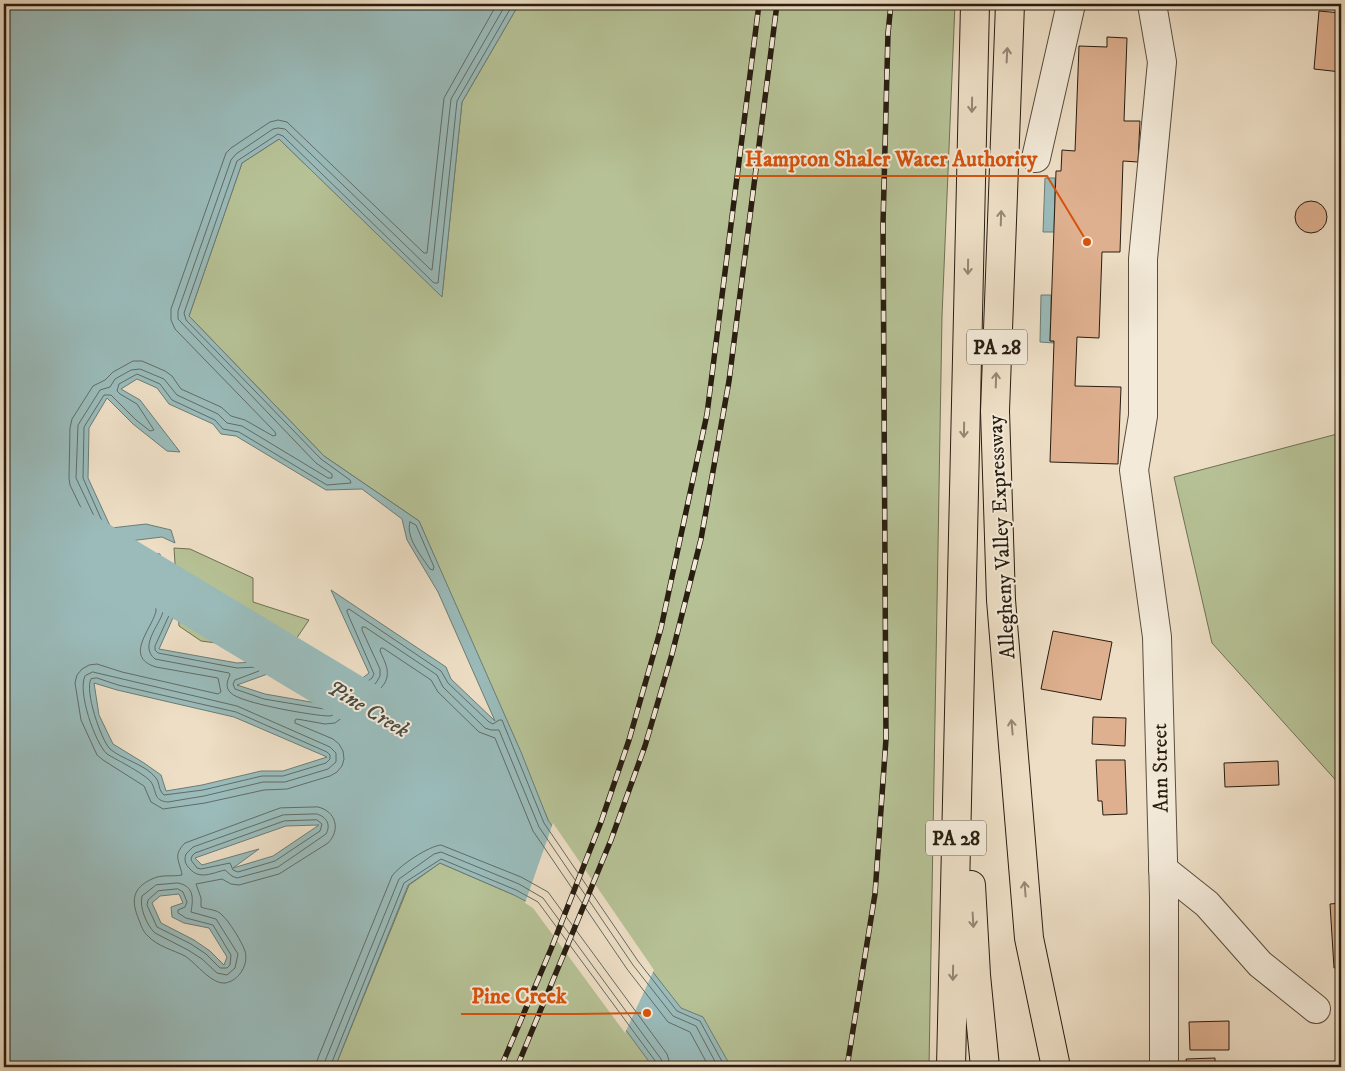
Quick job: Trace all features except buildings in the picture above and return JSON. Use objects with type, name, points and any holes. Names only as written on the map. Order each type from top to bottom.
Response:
[{"type":"highway","name":"Allegheny Valley Expressway","points":[[951,1067],[975,4]]},
{"type":"highway","name":"Allegheny Valley Expressway","points":[[1010,4],[995,411],[1001,600],[1029,938],[1056,1067]]},
{"type":"highway","points":[[960,609],[968,836],[976,975],[986,1067]]},
{"type":"highway","points":[[1029,938],[1040,1067]]},
{"type":"street","points":[[1036,158],[1071,4]]},
{"type":"street","name":"Ann Street","points":[[1152,4],[1162,62],[1143,259],[1143,416],[1134,470],[1156,637],[1163,869],[1164,1067]]},
{"type":"street","points":[[1163,869],[1207,904],[1260,964],[1316,1009]]},
{"type":"green space","points":[[519,4],[955,4],[942,316],[929,1067],[335,1067],[409,885],[440,863],[514,895],[548,820],[419,521],[324,456],[189,316],[242,163],[279,139],[442,296],[462,102]]},
{"type":"green space","points":[[1341,433],[1341,786],[1212,643],[1174,477]]},
{"type":"green space","points":[[174,548],[190,549],[253,578],[253,602],[309,620],[292,645],[239,646],[201,641],[179,626]]},
{"type":"water","points":[[4,4],[519,4],[462,102],[442,297],[279,139],[242,163],[189,316],[324,456],[419,521],[521,752],[548,820],[642,958],[681,1008],[703,1017],[731,1067],[653,1067],[535,906],[440,863],[408,885],[335,1067],[4,1067]],"holes":[[[137,379],[157,388],[169,404],[213,424],[221,434],[236,436],[326,490],[362,489],[402,519],[407,540],[438,592],[495,721],[451,679],[446,667],[331,590],[369,673],[328,705],[265,694],[237,685],[312,658],[237,663],[159,649],[176,611],[160,554],[120,549],[113,543],[162,537],[175,543],[171,530],[146,524],[111,528],[88,478],[89,428],[107,398],[133,424],[167,451],[180,452],[140,400],[121,389]],[[94,683],[234,717],[327,757],[283,771],[261,771],[202,785],[166,791],[161,775],[113,744],[99,715]],[[319,825],[273,856],[233,868],[259,849],[202,865],[195,858],[286,826]],[[179,894],[183,903],[171,907],[172,917],[184,923],[209,928],[227,957],[224,965],[210,951],[194,940],[161,923],[152,903],[160,896]]]},
{"type":"water","points":[[1045,178],[1055,178],[1054,232],[1043,232]]},
{"type":"water","points":[[1041,295],[1051,295],[1050,341],[1054,341],[1054,343],[1040,342]]},
{"type":"pier","points":[[553,823],[654,970],[625,1033],[533,908],[525,903]]},
{"type":"waterway","name":"Pine Creek","points":[[4,489],[398,726]]},
{"type":"railway","points":[[501,1067],[551,949],[601,822],[629,740],[661,628],[707,414],[759,4]]},
{"type":"railway","points":[[517,1067],[611,840],[645,746],[672,654],[701,539],[729,381],[777,4]]},
{"type":"railway","points":[[847,1067],[875,894],[886,739],[883,224],[888,33],[891,4]]},
{"type":"place","name":"Hampton Shaler Water Authority","points":[[1087,242]]},
{"type":"place","name":"Pine Creek","points":[[647,1013]]}]
